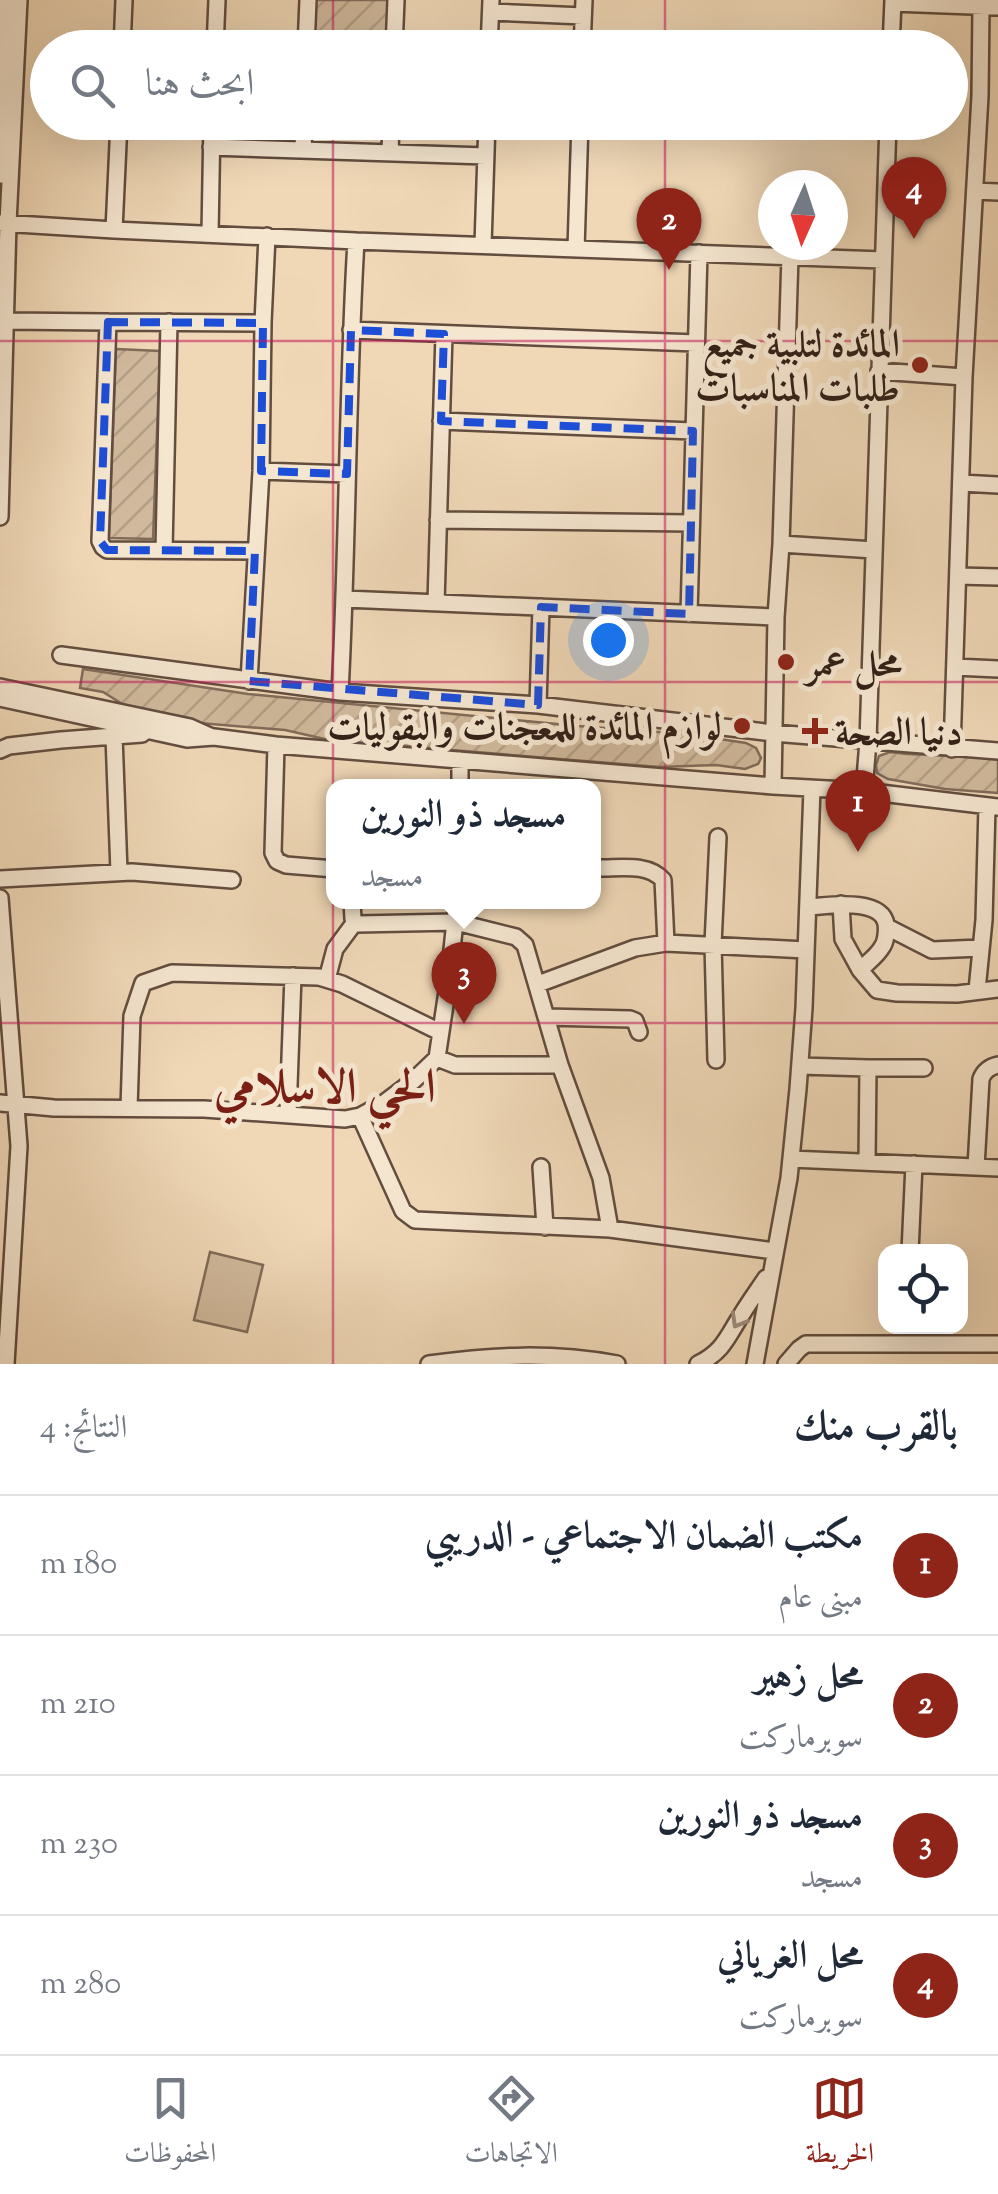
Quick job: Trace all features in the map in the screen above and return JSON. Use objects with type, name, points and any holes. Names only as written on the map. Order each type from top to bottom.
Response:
[{"type":"street","points":[[0,175],[7,0]]},
{"type":"street","points":[[0,517],[6,320],[4,223],[19,0]]},
{"type":"street","points":[[123,30],[124,0]]},
{"type":"street","points":[[216,30],[217,0]]},
{"type":"street","points":[[307,30],[308,0]]},
{"type":"street","points":[[395,30],[396,0]]},
{"type":"street","points":[[892,30],[893,2],[989,7],[964,377],[952,749]]},
{"type":"street","points":[[491,6],[583,8]]},
{"type":"street","points":[[980,96],[998,96]]},
{"type":"street","points":[[114,230],[118,140]]},
{"type":"street","points":[[210,234],[211,140]]},
{"type":"street","points":[[303,140],[303,150]]},
{"type":"street","points":[[390,140],[390,153]]},
{"type":"street","points":[[483,246],[486,140]]},
{"type":"street","points":[[576,249],[579,140]]},
{"type":"street","points":[[864,791],[887,140]]},
{"type":"street","points":[[211,147],[486,156]]},
{"type":"street","points":[[975,191],[998,192]]},
{"type":"street","points":[[4,223],[356,241],[758,255]]},
{"type":"street","points":[[249,681],[261,471],[267,236]]},
{"type":"street","points":[[340,692],[356,241]]},
{"type":"street","points":[[689,614],[699,253]]},
{"type":"street","points":[[848,258],[883,260]]},
{"type":"street","points":[[773,786],[790,260]]},
{"type":"street","points":[[6,320],[263,323]]},
{"type":"street","points":[[108,322],[100,541],[103,548],[255,551]]},
{"type":"street","points":[[164,550],[170,322]]},
{"type":"street","points":[[351,330],[696,343]]},
{"type":"street","points":[[436,603],[444,334]]},
{"type":"street","points":[[879,371],[964,377]]},
{"type":"street","points":[[441,422],[693,431]]},
{"type":"street","points":[[261,471],[347,474]]},
{"type":"street","points":[[961,483],[998,484]]},
{"type":"street","points":[[438,520],[691,523]]},
{"type":"street","points":[[781,544],[874,550]]},
{"type":"street","points":[[958,576],[998,578]]},
{"type":"street","points":[[345,599],[776,618]]},
{"type":"street","points":[[538,705],[541,607]]},
{"type":"street","points":[[62,655],[340,692],[538,705],[773,733],[998,751]]},
{"type":"street","points":[[955,667],[998,669]]},
{"type":"street","points":[[0,687],[190,727],[214,737]]},
{"type":"street","points":[[0,698],[187,738],[214,737],[460,760],[576,778]]},
{"type":"street","points":[[0,750],[26,744],[161,734]]},
{"type":"street","points":[[114,736],[119,872]]},
{"type":"street","points":[[276,745],[273,854],[277,862],[286,865],[326,869]]},
{"type":"street","points":[[460,760],[460,779]]},
{"type":"street","points":[[601,779],[864,791],[992,806],[987,942],[976,990]]},
{"type":"street","points":[[755,1364],[790,1159],[800,1066],[812,789]]},
{"type":"street","points":[[716,1060],[713,944],[718,837]]},
{"type":"street","points":[[601,868],[643,868],[659,874],[666,942]]},
{"type":"street","points":[[0,879],[119,872],[232,880]]},
{"type":"street","points":[[0,898],[18,1105],[18,1199],[6,1364]]},
{"type":"street","points":[[808,908],[841,904],[882,914],[887,927],[884,946],[860,970]]},
{"type":"street","points":[[841,904],[842,939],[877,990],[957,994],[998,989]]},
{"type":"street","points":[[327,979],[335,949],[354,922],[353,909]]},
{"type":"street","points":[[0,1103],[360,1116],[398,1092],[437,1058],[456,909]]},
{"type":"street","points":[[354,922],[456,922],[516,937],[525,945],[560,1065],[601,1178],[610,1229]]},
{"type":"street","points":[[887,927],[932,950],[987,942]]},
{"type":"street","points":[[538,984],[635,948],[666,942],[806,950]]},
{"type":"street","points":[[129,1108],[132,1016],[144,984],[172,973],[327,979],[440,1032]]},
{"type":"street","points":[[288,1114],[293,976]]},
{"type":"street","points":[[546,1017],[630,1018],[639,1032]]},
{"type":"street","points":[[437,1058],[455,1065],[560,1065]]},
{"type":"street","points":[[800,1066],[924,1068]]},
{"type":"street","points":[[976,1167],[981,1078],[991,1067],[998,1066]]},
{"type":"street","points":[[867,1162],[868,1068]]},
{"type":"street","points":[[360,1116],[403,1211],[415,1220],[610,1229],[774,1251]]},
{"type":"street","points":[[790,1159],[998,1168]]},
{"type":"street","points":[[910,1244],[914,1164]]},
{"type":"street","points":[[541,1167],[545,1226]]},
{"type":"street","points":[[0,1198],[18,1199]]},
{"type":"street","points":[[698,1364],[724,1346],[771,1270]]},
{"type":"street","points":[[786,1364],[806,1344],[998,1344]]},
{"type":"street","points":[[429,1364],[499,1355],[549,1355],[608,1363]]},
{"type":"highlighted area","points":[[108,322],[263,323],[261,471],[347,474],[351,330],[444,334],[441,421],[693,431],[689,614],[541,607],[538,705],[249,681],[255,551],[107,550],[100,541]]},
{"type":"shaded area","points":[[314,0],[392,0],[391,30],[313,30]]},
{"type":"shaded area","points":[[116,349],[160,351],[153,539],[109,538]]},
{"type":"shaded area","points":[[83,669],[248,694],[686,734],[746,743],[756,748],[761,758],[758,764],[745,769],[716,765],[659,767],[329,740],[285,730],[199,723],[124,705],[103,692],[80,688]]},
{"type":"shaded area","points":[[890,752],[998,758],[998,793],[888,779],[877,773],[876,765],[879,756]]},
{"type":"shaded area","points":[[210,1252],[263,1265],[247,1332],[194,1320]]},
{"type":"place","name":"محل الغرياني","points":[[914,239]]},
{"type":"place","name":"محل زهير","points":[[669,270]]},
{"type":"place","name":"المائدة لتلبية جميع طلبات المناسبات","points":[[920,365]]},
{"type":"place","name":"محل عمر","points":[[786,662]]},
{"type":"place","name":"لوازم المائدة للمعجنات والبقوليات","points":[[742,726]]},
{"type":"place","name":"دنيا الصحة","points":[[815,731]]},
{"type":"place","name":"مكتب الضمان الاجتماعي - الدريبي","points":[[858,852]]},
{"type":"place","name":"مسجد ذو النورين","points":[[464,1024]]},
{"type":"district","name":"الحي الاسلامي","points":[[325,1085]]}]
